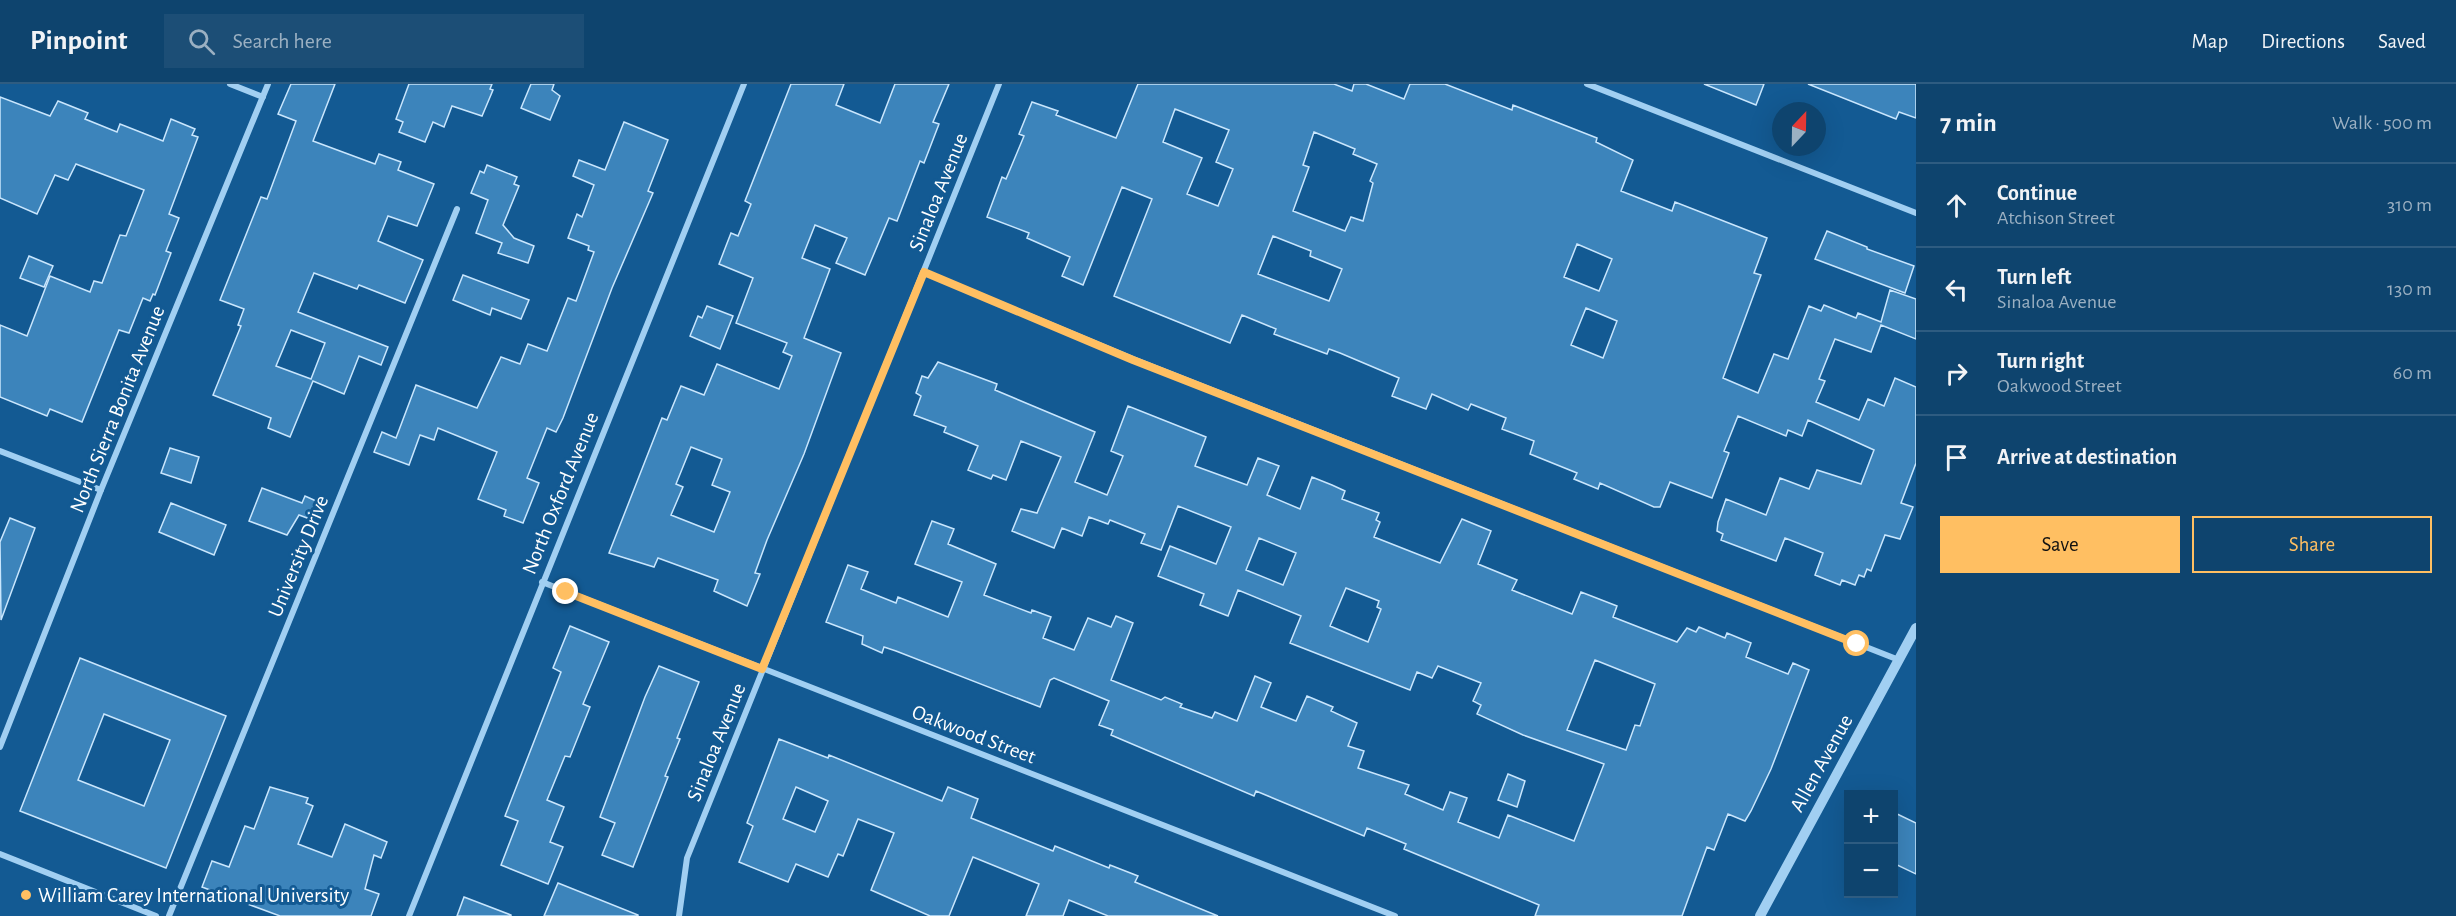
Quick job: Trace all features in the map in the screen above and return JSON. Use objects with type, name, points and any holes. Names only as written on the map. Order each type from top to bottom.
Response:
[{"type":"street","points":[[230,84],[263,97]]},
{"type":"street","name":"North Sierra Bonita Avenue","points":[[0,747],[101,490],[268,84]]},
{"type":"street","name":"North Oxford Avenue","points":[[410,916],[542,582],[744,84]]},
{"type":"street","name":"Sinaloa Avenue","points":[[679,916],[687,858],[999,84]]},
{"type":"street","points":[[1587,84],[1916,213]]},
{"type":"street","name":"University Drive","points":[[169,916],[457,209]]},
{"type":"street","points":[[924,272],[1133,360],[1899,660]]},
{"type":"street","points":[[0,450],[101,490]]},
{"type":"street","name":"Oakwood Street","points":[[542,582],[1395,916]]},
{"type":"street","name":"Allen Avenue","points":[[1760,916],[1916,628]]},
{"type":"street","points":[[0,854],[156,916]]},
{"type":"building","points":[[291,84],[335,84],[313,141],[375,164],[379,154],[401,162],[398,170],[434,184],[417,226],[388,216],[378,241],[423,260],[405,303],[359,285],[357,289],[314,273],[298,312],[388,347],[381,365],[359,356],[344,394],[313,381],[290,437],[268,428],[271,418],[213,395],[241,326],[238,325],[244,309],[220,300],[261,197],[267,199],[296,121],[278,114]],"holes":[[[291,330],[325,343],[311,379],[276,366]]]},
{"type":"building","points":[[409,84],[492,84],[490,89],[493,90],[482,116],[452,106],[444,127],[433,122],[425,142],[399,132],[403,122],[396,119]]},
{"type":"building","points":[[531,84],[554,84],[552,90],[560,96],[550,120],[521,108]]},
{"type":"building","points":[[791,84],[844,84],[836,105],[880,123],[895,84],[949,84],[933,122],[939,124],[924,163],[920,161],[897,221],[889,218],[865,275],[836,263],[847,238],[815,225],[802,258],[830,269],[804,338],[841,353],[804,454],[767,540],[755,573],[760,574],[747,606],[714,591],[718,580],[658,558],[654,567],[609,553],[662,418],[667,420],[681,386],[704,395],[717,364],[779,389],[792,356],[783,352],[787,343],[736,323],[753,278],[719,264],[731,233],[738,236],[751,204],[745,201]],"holes":[[[691,447],[722,459],[712,485],[730,492],[714,532],[671,515],[683,487],[676,484]]]},
{"type":"building","points":[[1138,84],[1334,84],[1352,91],[1354,84],[1366,84],[1404,99],[1410,84],[1445,84],[1512,110],[1513,105],[1597,138],[1596,142],[1633,160],[1621,191],[1672,211],[1675,202],[1767,238],[1754,273],[1761,275],[1723,378],[1758,393],[1774,354],[1788,359],[1809,306],[1821,311],[1824,305],[1856,318],[1858,313],[1881,322],[1890,290],[1916,299],[1916,339],[1881,325],[1871,352],[1835,339],[1819,379],[1825,381],[1816,402],[1859,420],[1868,399],[1884,406],[1895,378],[1916,387],[1916,463],[1901,503],[1913,507],[1900,539],[1885,535],[1871,571],[1867,569],[1864,577],[1859,575],[1855,585],[1842,580],[1840,585],[1815,575],[1823,553],[1785,538],[1776,561],[1721,540],[1723,534],[1717,531],[1718,522],[1726,499],[1766,515],[1780,478],[1809,489],[1817,470],[1861,484],[1874,450],[1808,420],[1802,436],[1788,430],[1786,436],[1738,416],[1724,451],[1729,453],[1712,498],[1670,482],[1660,507],[1654,507],[1600,483],[1598,489],[1574,479],[1577,473],[1530,454],[1534,441],[1502,429],[1506,418],[1471,404],[1468,410],[1432,394],[1426,409],[1392,396],[1399,378],[1329,349],[1327,354],[1274,334],[1276,329],[1242,315],[1230,343],[1114,296],[1152,199],[1122,187],[1083,285],[1062,276],[1070,257],[1027,238],[1029,233],[987,217],[1002,177],[1006,179],[1024,136],[1019,134],[1032,102],[1058,111],[1056,115],[1116,138]],"holes":[[[1175,109],[1229,130],[1216,162],[1233,169],[1218,206],[1187,194],[1202,158],[1163,142]],[[1314,132],[1355,149],[1353,154],[1377,164],[1370,181],[1373,183],[1363,221],[1351,217],[1345,231],[1293,211],[1309,167],[1303,165]],[[1273,236],[1311,251],[1310,256],[1342,269],[1329,301],[1258,274]],[[1577,244],[1612,259],[1599,291],[1564,277]],[[1586,308],[1617,321],[1603,358],[1571,345]]]},
{"type":"building","points":[[1704,84],[1764,84],[1756,105]]},
{"type":"building","points":[[1808,84],[1916,84],[1916,118],[1899,112],[1896,119]]},
{"type":"building","points":[[0,97],[50,116],[58,101],[88,113],[85,119],[117,132],[120,124],[163,141],[171,119],[195,129],[192,135],[198,137],[169,214],[179,218],[166,251],[171,253],[155,295],[153,294],[150,301],[143,298],[129,333],[119,330],[82,422],[50,409],[47,416],[0,397],[0,325],[27,336],[50,276],[90,292],[94,281],[102,283],[120,235],[126,236],[144,190],[76,164],[68,180],[55,175],[37,214],[0,198]]},
{"type":"building","points":[[624,122],[668,140],[648,191],[653,193],[612,288],[563,418],[556,432],[547,428],[527,478],[539,483],[523,523],[504,516],[506,510],[478,499],[497,452],[438,428],[434,440],[420,435],[409,465],[374,452],[382,432],[396,438],[416,385],[477,408],[501,357],[520,364],[528,344],[547,351],[568,298],[576,301],[594,252],[588,250],[589,246],[568,238],[577,214],[582,217],[594,185],[573,176],[579,160],[605,170]]},
{"type":"building","points":[[487,165],[517,177],[514,184],[519,186],[503,225],[514,238],[534,246],[528,263],[498,253],[502,243],[476,233],[488,200],[471,193],[480,171],[484,173]]},
{"type":"building","points":[[1827,231],[1914,266],[1905,293],[1815,259]]},
{"type":"building","points":[[29,256],[53,266],[44,287],[20,278]]},
{"type":"building","points":[[463,275],[529,300],[521,319],[492,308],[490,315],[453,300]]},
{"type":"building","points":[[707,306],[733,316],[720,349],[690,336],[698,316],[702,318]]},
{"type":"building","points":[[938,362],[997,384],[995,390],[1095,432],[1075,482],[1107,495],[1123,456],[1111,451],[1128,406],[1206,437],[1195,466],[1247,485],[1258,458],[1279,466],[1267,495],[1300,509],[1312,477],[1345,491],[1342,499],[1379,513],[1376,520],[1380,522],[1374,537],[1440,563],[1462,519],[1491,531],[1478,564],[1517,580],[1512,590],[1572,614],[1581,592],[1617,606],[1613,617],[1677,642],[1687,628],[1696,632],[1699,627],[1725,638],[1727,633],[1751,643],[1746,657],[1788,674],[1793,663],[1809,670],[1771,769],[1751,811],[1745,821],[1728,814],[1714,850],[1707,847],[1682,916],[1535,916],[1539,905],[1404,849],[1406,844],[1367,828],[1364,836],[1256,791],[1254,796],[1111,735],[1113,730],[1099,725],[1109,701],[1054,678],[1050,680],[1040,707],[896,651],[884,647],[882,653],[862,644],[863,636],[826,622],[848,565],[868,572],[861,589],[896,603],[898,597],[948,617],[962,582],[915,564],[932,521],[954,529],[948,544],[996,564],[984,595],[1031,613],[1032,610],[1051,617],[1043,638],[1074,650],[1088,618],[1111,627],[1116,616],[1133,623],[1111,680],[1161,700],[1165,697],[1182,704],[1180,707],[1212,718],[1215,712],[1237,721],[1255,676],[1271,683],[1261,707],[1296,721],[1307,696],[1333,707],[1331,711],[1357,723],[1348,746],[1364,751],[1358,768],[1409,785],[1405,794],[1443,810],[1450,792],[1467,798],[1458,822],[1499,838],[1508,815],[1574,841],[1604,764],[1523,735],[1477,714],[1481,705],[1473,701],[1481,683],[1438,666],[1432,678],[1417,672],[1410,690],[1290,643],[1301,616],[1238,590],[1228,616],[1200,605],[1204,594],[1158,576],[1170,546],[1216,564],[1231,527],[1178,506],[1161,550],[1141,543],[1145,534],[1110,520],[1108,524],[1089,517],[1082,536],[1062,528],[1054,548],[1012,531],[1021,509],[1037,513],[1061,457],[1021,441],[1006,480],[993,475],[991,479],[968,470],[978,446],[944,432],[946,427],[914,415],[921,396],[916,393],[922,376],[928,378]],"holes":[[[1259,538],[1296,553],[1283,585],[1246,570]],[[1346,588],[1379,601],[1377,607],[1381,609],[1368,642],[1330,626]],[[1595,660],[1655,684],[1640,726],[1635,725],[1626,750],[1567,730]]]},
{"type":"building","points":[[170,448],[199,457],[191,483],[161,473]]},
{"type":"building","points":[[262,488],[302,503],[305,496],[325,505],[318,522],[299,515],[287,535],[249,521]]},
{"type":"building","points":[[171,503],[226,525],[214,555],[159,532]]},
{"type":"building","points":[[10,518],[35,528],[1,620],[0,542]]},
{"type":"building","points":[[570,626],[609,642],[583,704],[590,707],[570,757],[565,756],[547,800],[564,807],[550,842],[563,847],[548,884],[501,865],[518,821],[505,816],[561,672],[553,668]]},
{"type":"building","points":[[80,658],[226,716],[166,868],[20,811]],"holes":[[[104,714],[170,740],[144,806],[78,780]]]},
{"type":"building","points":[[659,666],[699,682],[677,738],[680,739],[665,776],[668,777],[633,867],[602,855],[615,823],[600,817]]},
{"type":"building","points":[[779,739],[828,758],[829,755],[942,801],[948,787],[978,799],[971,818],[1053,851],[1055,846],[1109,868],[1110,865],[1138,876],[1135,882],[1218,916],[1108,916],[1069,900],[1063,916],[1026,916],[1039,884],[973,857],[949,916],[930,916],[871,890],[894,833],[858,819],[843,856],[838,854],[828,877],[796,864],[788,882],[739,862],[753,826],[747,823]],"holes":[[[796,787],[828,801],[815,832],[783,819]]]},
{"type":"building","points":[[1508,774],[1525,781],[1517,807],[1498,800]]},
{"type":"building","points":[[270,787],[308,798],[306,803],[313,806],[298,844],[332,857],[345,824],[387,842],[381,858],[374,855],[365,889],[379,894],[371,916],[280,916],[202,887],[212,861],[229,867],[245,826],[254,829]]},
{"type":"building","points":[[1898,814],[1916,823],[1916,874],[1898,865]]},
{"type":"building","points":[[558,883],[638,915],[638,916],[544,916]]},
{"type":"building","points":[[464,897],[511,915],[511,916],[457,916]]},
{"type":"place","name":"William Carey International University","points":[[26,895]]},
{"type":"route","points":[[566,592],[762,669],[924,272],[1133,360],[1857,644]]}]
